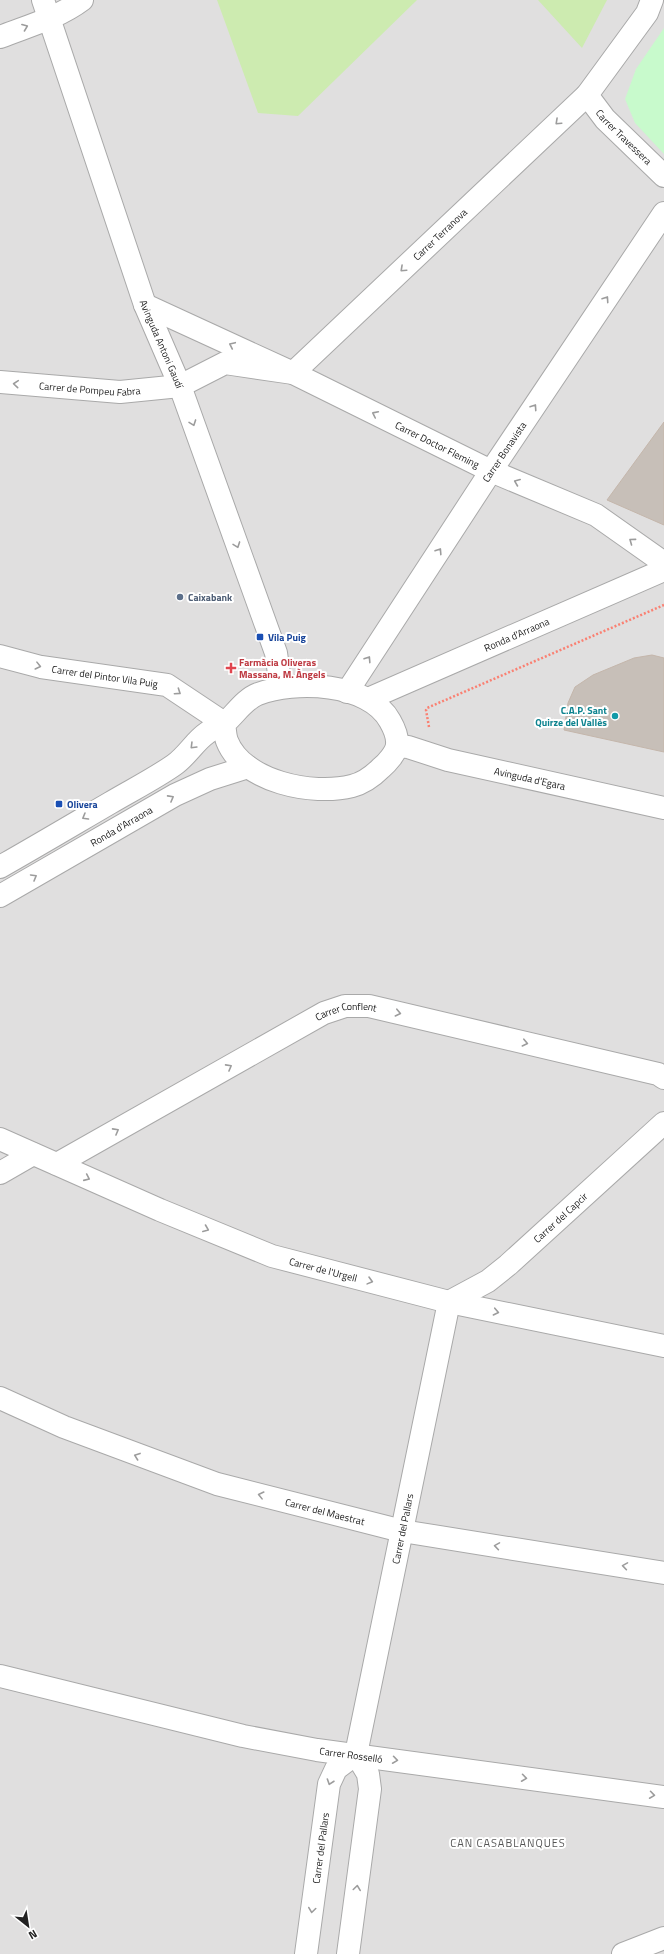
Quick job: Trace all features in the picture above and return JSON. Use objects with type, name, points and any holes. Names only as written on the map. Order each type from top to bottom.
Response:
[{"type":"street","points":[[0,37],[47,9],[72,8],[82,0]]},
{"type":"street","name":"Carrer Terranova","points":[[293,373],[587,95],[647,13],[652,0]]},
{"type":"street","name":"Avinguda Antoni Gaudí","points":[[47,9],[145,305],[180,386],[276,653],[281,687]]},
{"type":"street","name":"Carrer Travessera","points":[[587,95],[605,119],[664,176]]},
{"type":"street","name":"Carrer Bonavista","points":[[347,692],[491,471],[664,213]]},
{"type":"street","name":"Carrer Doctor Fleming","points":[[145,305],[293,373],[491,471],[596,515],[664,564]]},
{"type":"street","name":"Carrer Doctor Fleming","points":[[180,386],[225,363],[293,373]]},
{"type":"street","name":"Carrer de Pompeu Fabra","points":[[0,382],[120,392],[180,386]]},
{"type":"street","name":"Ronda d'Arraona","points":[[368,699],[664,570]]},
{"type":"street","name":"Carrer del Pintor Vila Puig","points":[[0,656],[41,667],[167,685],[224,723]]},
{"type":"street","points":[[0,867],[163,772],[177,763],[207,733],[224,723],[239,708],[256,695],[281,687],[309,685],[347,692],[368,699],[386,712],[396,731],[397,746],[387,763],[370,778],[352,786],[324,789],[295,786],[269,779],[248,768],[237,756],[227,741],[224,723]]},
{"type":"street","name":"Avinguda d'Egara","points":[[397,746],[408,747],[456,761],[664,808]]},
{"type":"street","name":"Ronda d'Arraona","points":[[0,896],[174,795],[210,779],[248,768]]},
{"type":"street","name":"Carrer Conflent","points":[[57,1164],[324,1014],[345,1006],[370,1006],[658,1074],[664,1078]]},
{"type":"street","name":"Carrer del Capcir","points":[[449,1302],[488,1281],[508,1265],[664,1124]]},
{"type":"street","name":"Carrer de l'Urgell","points":[[0,1139],[160,1210],[272,1256],[449,1302],[664,1346]]},
{"type":"street","points":[[0,1173],[33,1154]]},
{"type":"street","name":"Carrer del Pallars","points":[[306,1954],[329,1784],[336,1769],[356,1754],[449,1302]]},
{"type":"street","name":"Carrer del Maestrat","points":[[0,1398],[84,1435],[217,1484],[402,1531],[664,1573]]},
{"type":"street","name":"Carrer Rosselló","points":[[0,1667],[42,1685]]},
{"type":"street","name":"Carrer Rosselló","points":[[0,1676],[42,1685],[243,1736],[317,1750],[356,1754],[664,1797]]},
{"type":"street","points":[[348,1954],[370,1789],[368,1774],[356,1754]]},
{"type":"street","points":[[623,1954],[664,1938]]},
{"type":"shaded area","points":[[0,0],[664,0],[664,1954],[0,1954]]},
{"type":"green space","points":[[217,0],[417,0],[298,116],[258,113]]},
{"type":"green space","points":[[538,0],[607,0],[582,48]]},
{"type":"green space","points":[[664,28],[664,154],[635,123],[625,99],[636,69]]},
{"type":"building","points":[[664,422],[664,525],[607,500]]},
{"type":"building","name":"C.A.P. Sant Quirze del Vallès","points":[[652,655],[664,658],[664,752],[564,730],[568,703],[575,687],[593,675],[634,658]]},
{"type":"place","name":"Caixabank","points":[[180,597]]},
{"type":"place","name":"Vila Puig","points":[[260,637]]},
{"type":"place","name":"Farmàcia Oliveras Massana, M. Àngels","points":[[231,668]]},
{"type":"place","name":"C.A.P. Sant Quirze del Vallès","points":[[615,716]]},
{"type":"place","name":"Olivera","points":[[59,804]]},
{"type":"district","name":"CAN CASABLANQUES","points":[[508,1843]]}]
